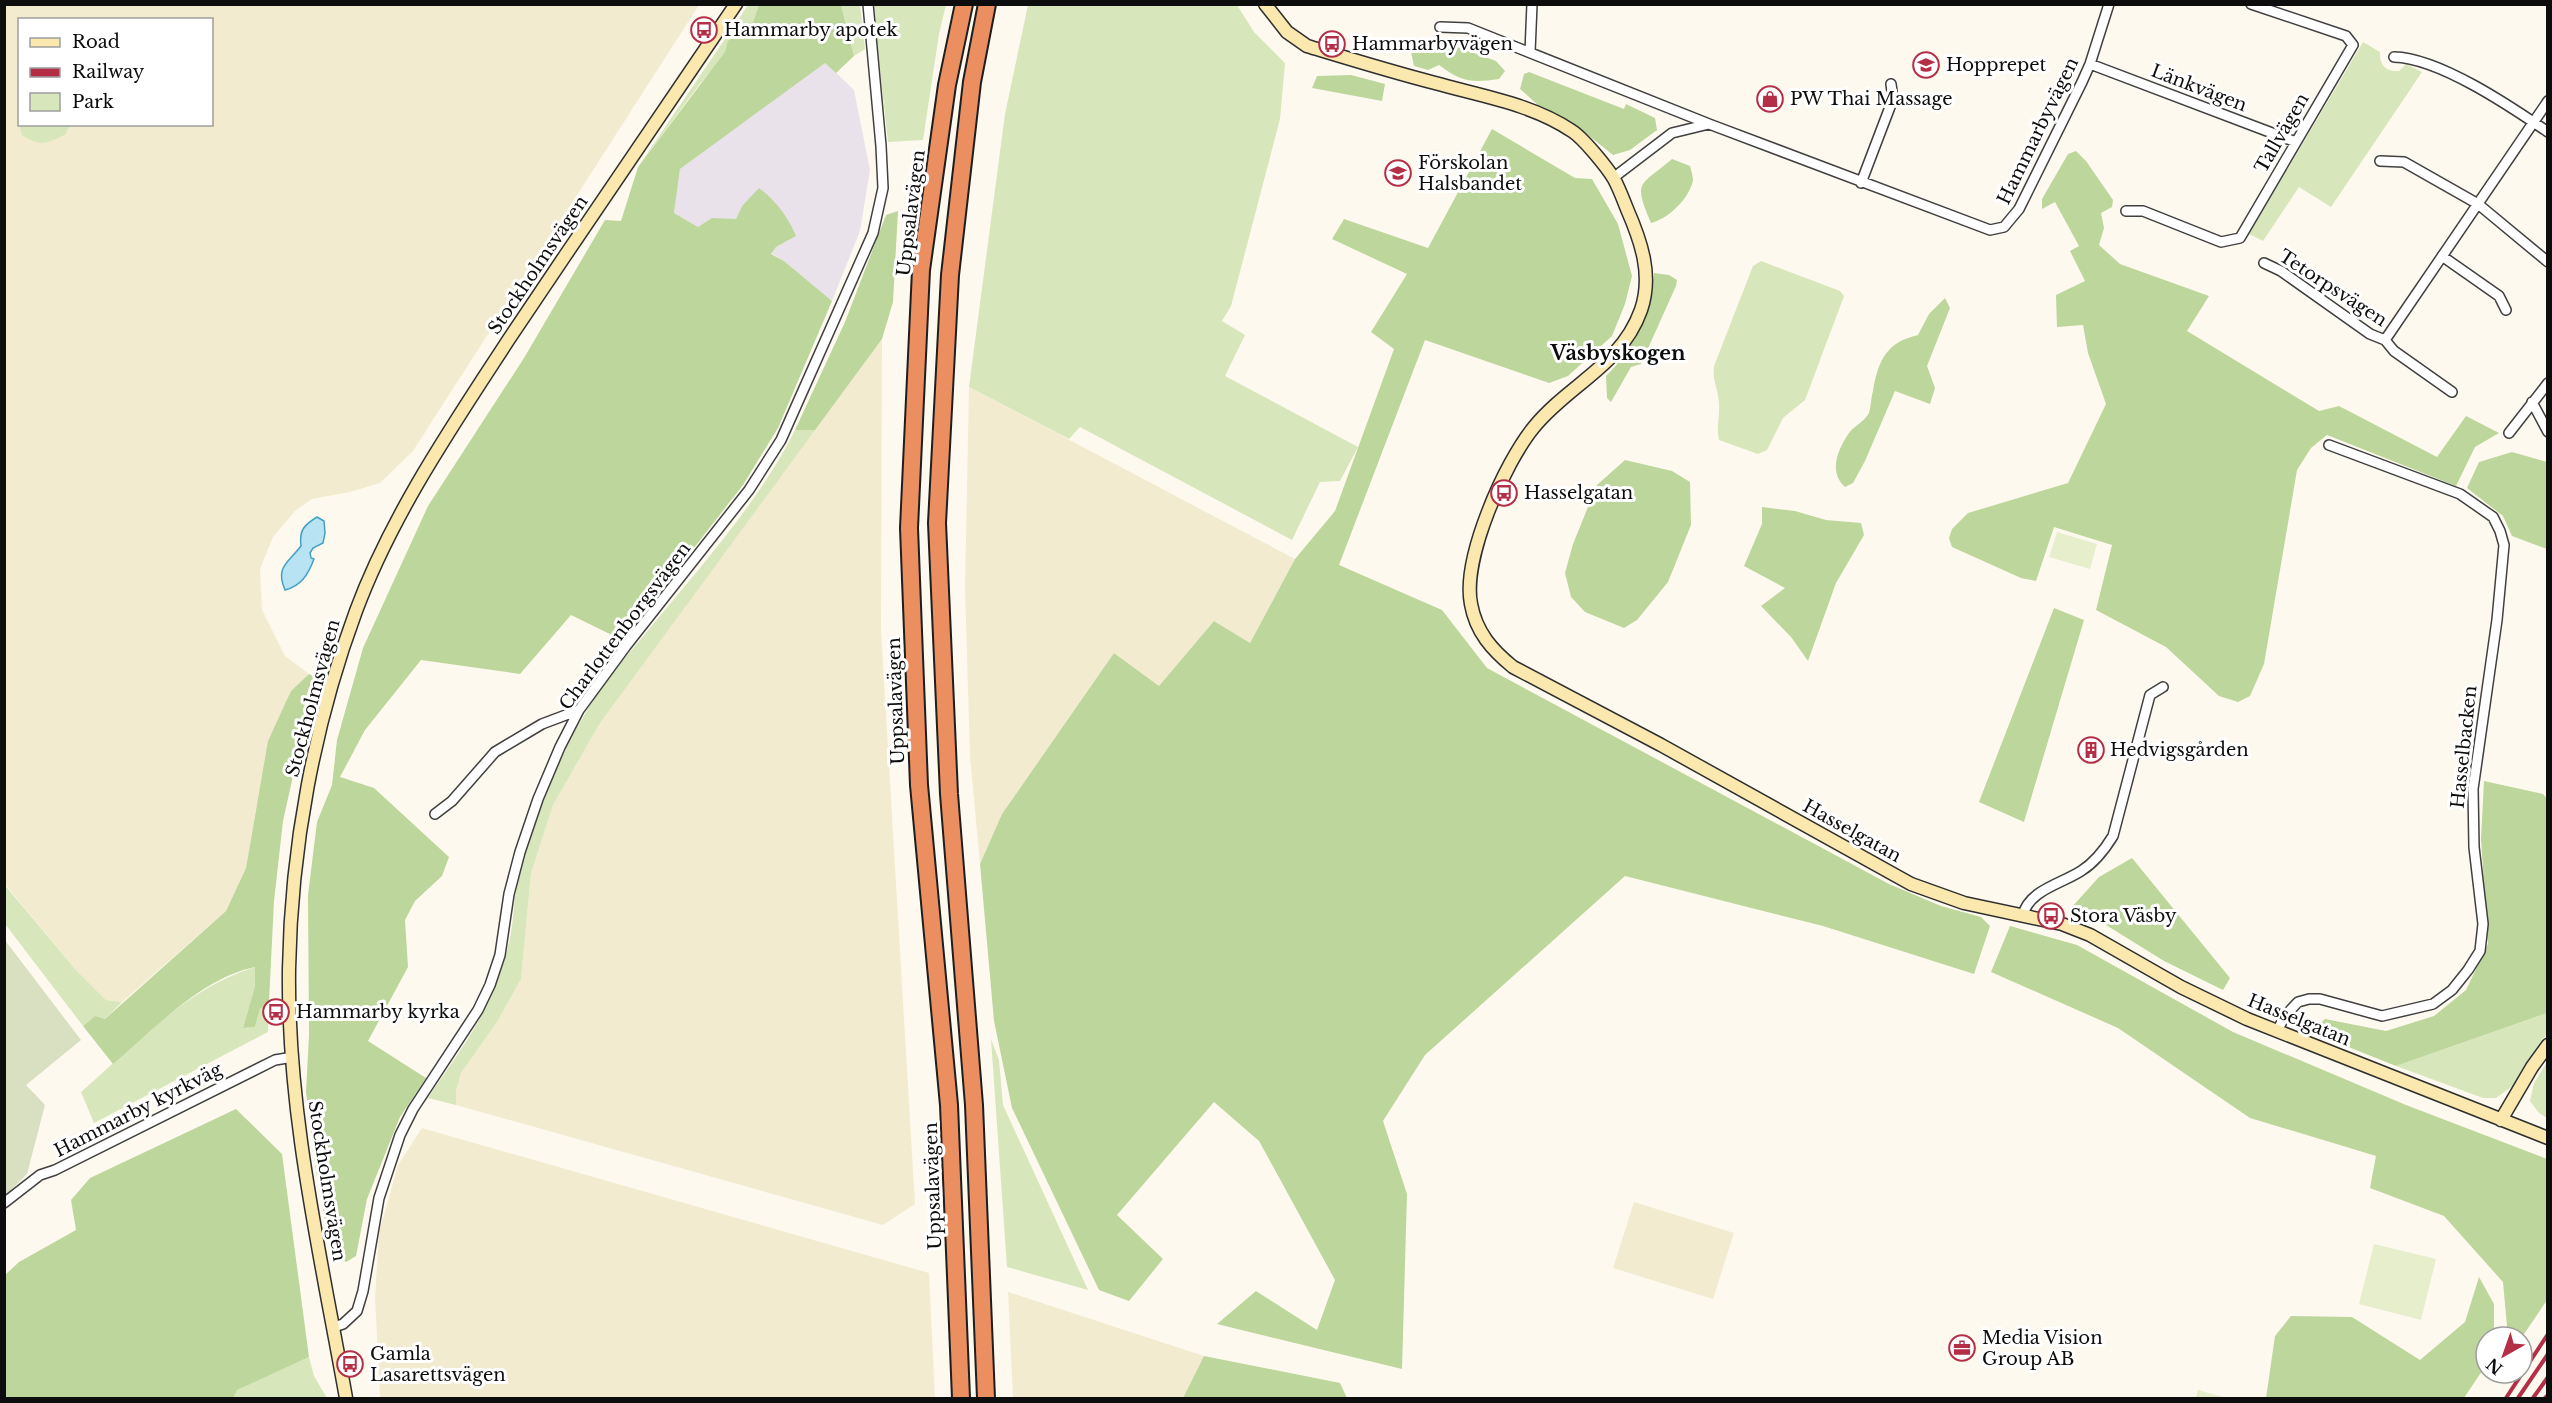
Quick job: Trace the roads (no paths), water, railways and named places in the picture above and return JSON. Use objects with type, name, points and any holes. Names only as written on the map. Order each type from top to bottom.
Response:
[{"type":"highway","name":"Uppsalavägen","points":[[962,1398],[949,1105],[919,785],[909,528],[921,270],[947,85],[964,4]]},
{"type":"highway","points":[[986,1398],[974,1105],[949,794],[936,524],[950,275],[972,82],[987,4]]},
{"type":"street","name":"Stockholmsvägen","points":[[346,1398],[301,1142],[293,1057],[289,968],[298,844],[305,800],[340,655],[357,607],[392,532],[432,461],[576,238],[736,4]]},
{"type":"street","name":"Charlottenborgsvägen","points":[[334,1327],[343,1323],[357,1311],[363,1291],[379,1198],[400,1136],[413,1109],[478,1010],[490,985],[500,955],[509,894],[520,852],[543,789],[579,710],[626,646],[749,490],[781,440],[873,233],[883,188],[868,4]]},
{"type":"street","name":"Hasselgatan","points":[[1265,4],[1287,32],[1307,46],[1537,111],[1575,132],[1613,178],[1639,235],[1647,270],[1641,309],[1628,336],[1613,357],[1534,426],[1513,457],[1474,556],[1469,581],[1475,621],[1484,639],[1496,653],[1513,667],[1661,745],[1911,885],[1964,903],[2062,924],[2090,935],[2181,987],[2277,1031],[2547,1138]]},
{"type":"street","points":[[1530,52],[1532,4]]},
{"type":"street","name":"Hammarbyvägen","points":[[1440,27],[1468,28],[1861,183],[1990,230],[2004,227],[2019,209],[2090,64],[2109,4]]},
{"type":"street","name":"Tallvägen","points":[[2126,211],[2143,211],[2221,242],[2240,238],[2353,45],[2346,36],[2251,4]]},
{"type":"street","points":[[2394,57],[2407,58],[2477,87],[2547,132]]},
{"type":"street","name":"Länkvägen","points":[[2090,64],[2296,142]]},
{"type":"street","points":[[1861,183],[1893,99],[1891,84]]},
{"type":"street","name":"Tetorpsvägen","points":[[2385,340],[2547,101]]},
{"type":"street","points":[[1613,178],[1672,133],[1709,124]]},
{"type":"street","points":[[2380,161],[2404,162],[2478,204],[2547,262]]},
{"type":"street","points":[[2442,256],[2499,296],[2506,310]]},
{"type":"street","name":"Tetorpsvägen","points":[[2264,263],[2281,271],[2370,334],[2385,340],[2394,351],[2452,392]]},
{"type":"street","points":[[2509,433],[2547,383]]},
{"type":"street","points":[[2532,402],[2547,432]]},
{"type":"street","name":"Hasselbacken","points":[[2277,1031],[2285,1016],[2298,1002],[2309,999],[2320,999],[2382,1016],[2408,1012],[2433,1004],[2452,990],[2480,951],[2483,924],[2474,847],[2473,789],[2497,620],[2504,545],[2500,531],[2493,517],[2460,494],[2329,445]]},
{"type":"street","points":[[2023,915],[2027,902],[2083,870],[2109,842],[2118,823],[2151,695],[2163,687]]},
{"type":"street","points":[[435,814],[452,801],[495,752],[542,724],[579,710]]},
{"type":"street","points":[[2501,1120],[2547,1045]]},
{"type":"street","name":"Hammarby kyrkväg","points":[[4,1203],[40,1174],[56,1170],[275,1060],[293,1057]]},
{"type":"water","points":[[317,517],[324,521],[323,543],[313,548],[310,553],[311,558],[314,559],[303,579],[295,586],[285,590],[281,576],[282,570],[301,546],[303,528]]},
{"type":"railway","points":[[2506,1398],[2548,1334]]},
{"type":"railway","points":[[2518,1398],[2548,1354]]},
{"type":"railway","points":[[2533,1398],[2548,1377]]},
{"type":"railway","points":[[2545,1398],[2548,1395]]},
{"type":"place","name":"Hammarby apotek","points":[[704,30]]},
{"type":"place","name":"Hammarbyvägen","points":[[1332,44]]},
{"type":"place","name":"Hopprepet","points":[[1926,65]]},
{"type":"place","name":"PW Thai Massage","points":[[1770,99]]},
{"type":"place","name":"Förskolan Halsbandet","points":[[1398,173]]},
{"type":"place","name":"Hasselgatan","points":[[1504,493]]},
{"type":"place","name":"Hedvigsgården","points":[[2091,750]]},
{"type":"place","name":"Stora Väsby","points":[[2051,916]]},
{"type":"place","name":"Hammarby kyrka","points":[[276,1012]]},
{"type":"place","name":"Media Vision Group AB","points":[[1962,1348]]},
{"type":"place","name":"Gamla Lasarettsvägen","points":[[350,1364]]},
{"type":"district","name":"Väsbyskogen","points":[[1618,353]]}]
